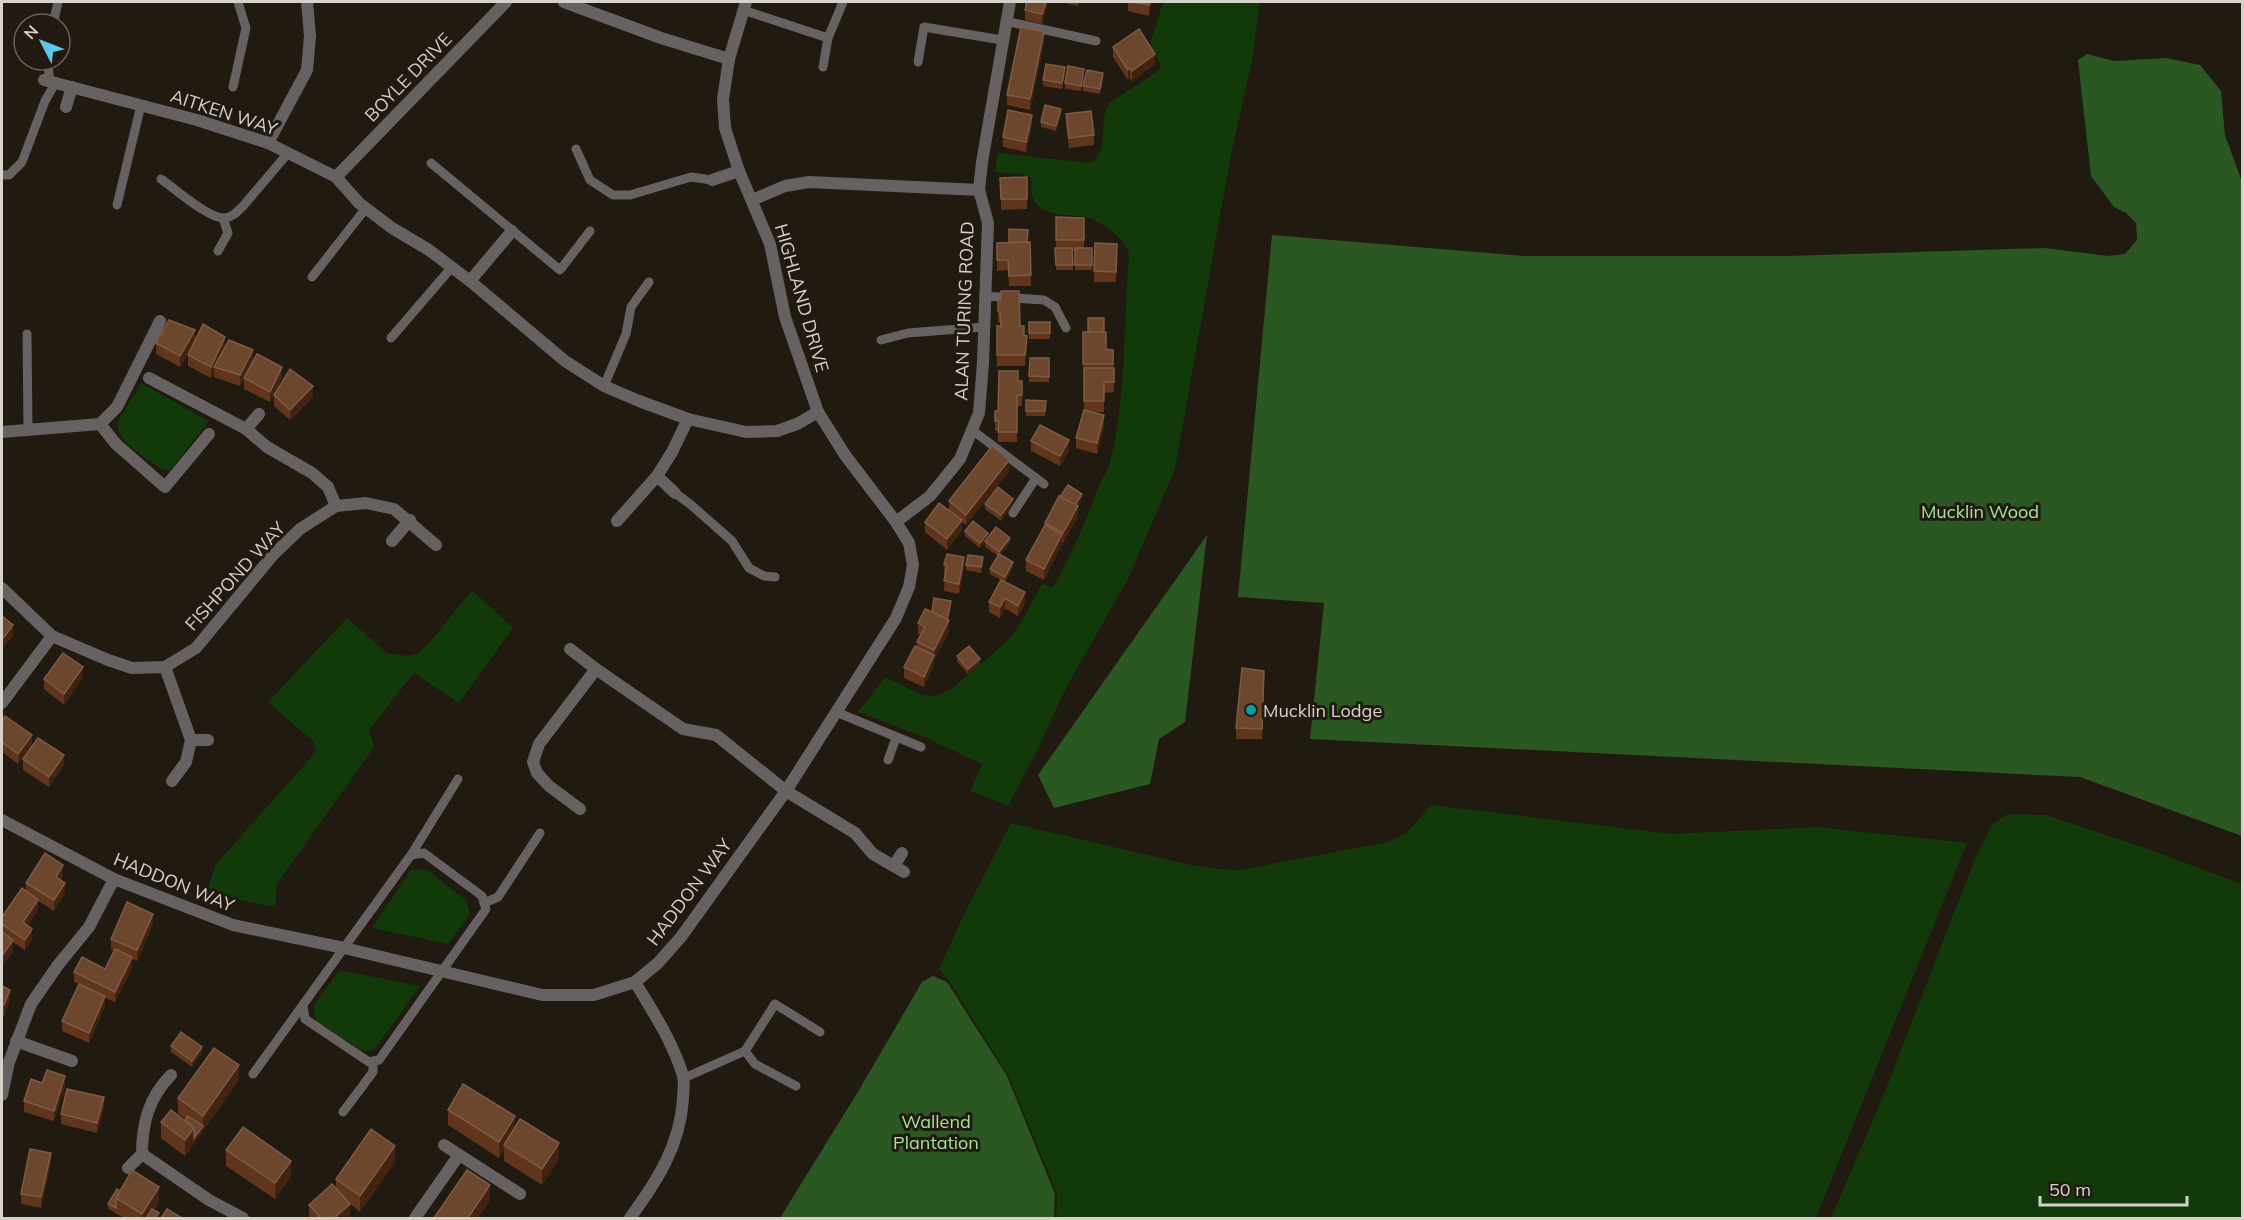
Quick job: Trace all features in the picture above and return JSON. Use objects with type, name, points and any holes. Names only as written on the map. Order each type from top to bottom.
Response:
[{"type":"street","points":[[268,143],[307,70],[310,36],[307,2]]},
{"type":"street","name":"BOYLE DRIVE","points":[[336,177],[506,2]]},
{"type":"street","points":[[564,2],[580,4],[661,38],[729,59]]},
{"type":"street","name":"ALAN TURING ROAD","points":[[896,522],[930,496],[960,459],[979,413],[988,224],[979,190],[1005,21],[1010,2]]},
{"type":"street","name":"HIGHLAND DRIVE","points":[[745,6],[729,59],[723,99],[725,128],[739,171],[770,244],[785,317],[818,412],[845,455],[896,522],[909,543],[913,565],[909,587],[896,618],[836,712]]},
{"type":"street","name":"AITKEN WAY","points":[[50,81],[197,120],[268,143],[336,177],[366,208],[452,267],[565,361],[604,386],[688,419],[746,432],[777,431],[797,424],[818,412]]},
{"type":"street","points":[[66,107],[72,87]]},
{"type":"street","points":[[712,180],[739,171]]},
{"type":"street","points":[[752,200],[785,186],[809,182],[979,190]]},
{"type":"street","points":[[470,281],[512,231]]},
{"type":"street","points":[[2,432],[100,424],[117,407],[160,321]]},
{"type":"street","points":[[149,378],[246,429],[267,447],[312,473],[328,487],[336,506]]},
{"type":"street","points":[[246,429],[259,414]]},
{"type":"street","points":[[617,521],[657,476],[688,419]]},
{"type":"street","points":[[100,424],[116,444],[165,487],[209,434]]},
{"type":"street","points":[[657,476],[675,493]]},
{"type":"street","name":"FISHPOND WAY","points":[[52,636],[132,668],[165,667],[196,648],[273,555],[300,529],[336,506],[366,503],[394,509],[410,520],[436,545]]},
{"type":"street","points":[[392,541],[410,520]]},
{"type":"street","points":[[2,588],[52,636],[2,703]]},
{"type":"street","points":[[570,649],[683,729],[701,730],[716,735],[786,791],[855,833],[873,854],[899,869],[902,853]]},
{"type":"street","points":[[165,667],[191,740],[186,762],[172,781]]},
{"type":"street","points":[[580,809],[549,786],[537,773],[532,762],[538,744],[596,669]]},
{"type":"street","name":"HADDON WAY","points":[[2,820],[114,879],[233,925],[344,948],[441,973],[542,995],[594,995],[635,982],[658,963],[681,937],[786,791],[836,712]]},
{"type":"street","points":[[191,740],[208,740]]},
{"type":"street","points":[[2,1095],[9,1062],[31,1004],[58,965],[89,927],[114,879]]},
{"type":"street","points":[[630,1218],[656,1182],[673,1149],[682,1118],[684,1078],[665,1032],[635,982]]},
{"type":"street","points":[[16,1041],[72,1061]]},
{"type":"street","points":[[128,1168],[142,1154],[146,1114],[160,1086],[171,1075]]},
{"type":"street","points":[[444,1145],[520,1194]]},
{"type":"street","points":[[142,1154],[209,1200],[243,1218]]},
{"type":"street","points":[[415,1218],[459,1155]]},
{"type":"lane","points":[[233,87],[246,28],[238,2]]},
{"type":"lane","points":[[823,68],[828,38],[843,2]]},
{"type":"lane","points":[[745,6],[828,38]]},
{"type":"lane","points":[[1005,21],[1096,41]]},
{"type":"lane","points":[[918,63],[924,27],[1002,40]]},
{"type":"lane","points":[[2,174],[9,175],[22,162],[45,101],[50,81],[49,72]]},
{"type":"lane","points":[[117,204],[141,105]]},
{"type":"lane","points":[[576,149],[590,180],[613,195],[630,195],[691,177],[712,180]]},
{"type":"lane","points":[[161,179],[213,216],[223,218],[236,213],[288,153]]},
{"type":"lane","points":[[431,163],[560,270],[590,231]]},
{"type":"lane","points":[[312,277],[366,208]]},
{"type":"lane","points":[[218,251],[228,232],[223,218]]},
{"type":"lane","points":[[391,338],[452,267]]},
{"type":"lane","points":[[604,386],[626,334],[631,307],[649,282]]},
{"type":"lane","points":[[984,296],[1044,300],[1055,307],[1066,328]]},
{"type":"lane","points":[[881,340],[908,333],[984,327]]},
{"type":"lane","points":[[27,334],[28,430]]},
{"type":"lane","points":[[972,430],[1044,484]]},
{"type":"lane","points":[[1013,513],[1036,478]]},
{"type":"lane","points":[[675,493],[732,541],[749,568],[764,576],[775,577]]},
{"type":"lane","points":[[836,712],[921,747]]},
{"type":"lane","points":[[888,760],[896,738]]},
{"type":"lane","points":[[252,1074],[411,855],[458,779]]},
{"type":"lane","points":[[484,903],[498,897],[540,833]]},
{"type":"lane","points":[[303,1006],[305,1019],[369,1062],[379,1060],[486,909],[482,896],[424,852],[411,855]]},
{"type":"lane","points":[[684,1078],[745,1051],[775,1004],[820,1032]]},
{"type":"lane","points":[[745,1051],[755,1064],[796,1086]]},
{"type":"lane","points":[[343,1112],[373,1072],[374,1061]]},
{"type":"green space","points":[[1163,2],[1260,2],[1252,61],[1230,160],[1175,469],[1129,577],[1065,690],[1008,806],[970,791],[982,764],[924,737],[858,712],[885,677],[922,695],[936,696],[953,688],[1008,640],[1020,624],[1042,584],[1053,587],[1084,525],[1100,483],[1108,469],[1115,440],[1122,387],[1129,255],[1124,243],[1114,232],[1095,220],[1057,214],[1042,209],[1033,197],[1031,178],[1022,174],[995,172],[998,153],[1090,163],[1096,158],[1102,144],[1104,120],[1109,103],[1157,72],[1161,65],[1150,44]]},
{"type":"green space","name":"Mucklin Wood","points":[[2087,54],[2114,61],[2166,58],[2200,65],[2221,91],[2225,135],[2242,182],[2242,836],[2080,777],[1310,739],[1324,603],[1238,597],[1272,235],[1524,256],[1789,256],[2045,248],[2108,256],[2125,254],[2137,240],[2136,223],[2126,213],[2114,207],[2091,176],[2078,60]]},
{"type":"green space","points":[[141,383],[209,421],[170,470],[163,470],[135,450],[122,437],[119,430],[119,420]]},
{"type":"green space","points":[[1207,535],[1185,722],[1159,739],[1150,784],[1054,808],[1038,775]]},
{"type":"green space","points":[[472,590],[513,628],[459,703],[414,673],[369,730],[374,747],[277,884],[275,907],[240,900],[208,889],[216,864],[316,752],[313,741],[268,702],[347,618],[387,653],[408,656],[417,654],[429,643]]},
{"type":"green space","points":[[1431,805],[1672,834],[1817,827],[1967,843],[1816,1218],[1056,1218],[1057,1194],[1009,1077],[948,979],[939,969],[965,912],[1011,823],[1191,865],[1240,870],[1388,842],[1406,833]]},
{"type":"green space","points":[[2008,814],[2046,815],[2242,884],[2242,1218],[1831,1218],[1884,1094],[1976,856],[1992,825]]},
{"type":"green space","points":[[426,869],[467,901],[470,914],[448,944],[372,928],[411,870]]},
{"type":"green space","points":[[340,970],[420,986],[374,1050],[362,1051],[316,1021],[313,1006]]},
{"type":"green space","name":"Wallend Plantation","points":[[933,976],[947,982],[1007,1076],[1055,1194],[1054,1218],[780,1218],[922,982]]},
{"type":"building","points":[[1027,2],[1046,2],[1042,14],[1025,10]]},
{"type":"building","points":[[1132,2],[1150,2],[1149,5]]},
{"type":"building","points":[[1021,27],[1044,32],[1030,99],[1007,95]]},
{"type":"building","points":[[1139,29],[1155,54],[1132,71],[1130,68],[1128,70],[1113,47]]},
{"type":"building","points":[[1046,64],[1065,67],[1062,83],[1043,80]]},
{"type":"building","points":[[1068,66],[1084,69],[1081,86],[1065,83]]},
{"type":"building","points":[[1087,70],[1103,73],[1100,89],[1083,86]]},
{"type":"building","points":[[1045,105],[1061,109],[1056,126],[1041,122]]},
{"type":"building","points":[[1008,110],[1032,115],[1026,142],[1003,137]]},
{"type":"building","points":[[1091,111],[1094,135],[1069,138],[1066,114]]},
{"type":"building","points":[[1027,177],[1027,199],[1001,199],[1000,178]]},
{"type":"building","points":[[1056,217],[1084,218],[1084,240],[1056,240]]},
{"type":"building","points":[[1009,229],[1028,230],[1027,242],[1009,243]]},
{"type":"building","points":[[1030,242],[1031,275],[1009,276],[1008,260],[997,260],[997,243]]},
{"type":"building","points":[[1095,243],[1117,244],[1116,272],[1094,271]]},
{"type":"building","points":[[1055,248],[1072,248],[1073,265],[1056,265]]},
{"type":"building","points":[[1075,248],[1092,248],[1092,265],[1075,265]]},
{"type":"building","points":[[1001,291],[1019,291],[1020,326],[1024,326],[1024,335],[1027,336],[1025,355],[997,355],[997,326],[1001,326],[998,299],[1001,300]]},
{"type":"building","points":[[1088,318],[1104,318],[1104,332],[1088,332]]},
{"type":"building","points":[[169,320],[195,330],[180,356],[156,343]]},
{"type":"building","points":[[1029,322],[1050,322],[1050,333],[1029,333]]},
{"type":"building","points":[[203,324],[225,337],[211,367],[188,355]]},
{"type":"building","points":[[1083,332],[1106,332],[1106,349],[1113,350],[1113,364],[1083,364]]},
{"type":"building","points":[[229,340],[253,350],[240,375],[214,367]]},
{"type":"building","points":[[257,354],[282,367],[270,392],[244,378]]},
{"type":"building","points":[[1030,358],[1049,358],[1049,377],[1029,376]]},
{"type":"building","points":[[1084,368],[1114,368],[1114,382],[1104,382],[1104,401],[1084,401]]},
{"type":"building","points":[[290,369],[313,386],[290,410],[274,395]]},
{"type":"building","points":[[999,371],[1018,371],[1018,381],[1022,381],[1022,395],[1017,395],[1017,432],[998,432],[999,421],[995,421],[995,411],[998,411]]},
{"type":"building","points":[[1026,400],[1046,401],[1045,411],[1026,411]]},
{"type":"building","points":[[1084,410],[1104,415],[1097,443],[1076,438]]},
{"type":"building","points":[[1040,425],[1069,440],[1060,456],[1031,441]]},
{"type":"building","points":[[992,446],[1009,460],[966,515],[949,501]]},
{"type":"building","points":[[1068,485],[1082,494],[1075,505],[1060,497]]},
{"type":"building","points":[[998,487],[1013,499],[1001,515],[985,504]]},
{"type":"building","points":[[1059,496],[1078,506],[1063,533],[1045,523]]},
{"type":"building","points":[[939,503],[962,520],[947,539],[925,522]]},
{"type":"building","points":[[973,521],[988,533],[980,543],[965,531]]},
{"type":"building","points":[[1045,525],[1062,534],[1044,569],[1026,560]]},
{"type":"building","points":[[996,527],[1010,538],[999,552],[985,541]]},
{"type":"building","points":[[947,554],[964,557],[959,584],[944,581],[947,565],[944,564]]},
{"type":"building","points":[[999,554],[1013,562],[1005,577],[990,569]]},
{"type":"building","points":[[968,555],[983,557],[981,567],[966,565]]},
{"type":"building","points":[[1001,580],[1025,592],[1018,606],[1005,598],[1000,607],[989,602]]},
{"type":"building","points":[[934,598],[951,601],[947,619],[932,612]]},
{"type":"building","points":[[925,609],[949,620],[934,650],[917,642],[925,627],[918,623]]},
{"type":"building","points":[[2,616],[13,625],[2,640]]},
{"type":"building","points":[[915,646],[934,655],[924,677],[904,667]]},
{"type":"building","points":[[969,646],[980,659],[968,669],[957,656]]},
{"type":"building","points":[[63,653],[83,667],[64,694],[44,679]]},
{"type":"building","name":"Mucklin Lodge","points":[[1242,668],[1264,671],[1262,729],[1236,728]]},
{"type":"building","points":[[5,716],[32,735],[18,754],[2,742],[2,722]]},
{"type":"building","points":[[38,738],[64,755],[49,777],[23,759]]},
{"type":"building","points":[[45,853],[63,865],[56,877],[65,883],[54,900],[26,883]]},
{"type":"building","points":[[22,888],[38,900],[23,922],[32,929],[25,940],[2,924],[2,917]]},
{"type":"building","points":[[127,902],[153,914],[137,950],[111,939]]},
{"type":"building","points":[[2,932],[13,940],[2,956]]},
{"type":"building","points":[[115,949],[132,957],[115,992],[74,972],[82,957],[105,969]]},
{"type":"building","points":[[79,984],[105,996],[89,1033],[62,1021]]},
{"type":"building","points":[[2,986],[10,990],[4,1005],[2,1005]]},
{"type":"building","points":[[181,1032],[202,1047],[192,1061],[171,1046]]},
{"type":"building","points":[[214,1048],[239,1065],[203,1116],[178,1098]]},
{"type":"building","points":[[47,1070],[65,1076],[54,1111],[24,1101],[31,1079],[42,1083]]},
{"type":"building","points":[[463,1084],[515,1116],[499,1142],[448,1110]]},
{"type":"building","points":[[67,1089],[104,1097],[97,1123],[61,1114]]},
{"type":"building","points":[[171,1110],[194,1128],[185,1140],[161,1122]]},
{"type":"building","points":[[188,1116],[203,1126],[194,1138],[194,1128],[185,1120]]},
{"type":"building","points":[[520,1119],[559,1143],[542,1169],[504,1145]]},
{"type":"building","points":[[243,1127],[291,1161],[275,1183],[226,1150]]},
{"type":"building","points":[[371,1129],[395,1146],[360,1196],[336,1179]]},
{"type":"building","points":[[30,1149],[51,1153],[41,1197],[21,1194]]},
{"type":"building","points":[[132,1170],[159,1187],[142,1214],[116,1198]]},
{"type":"building","points":[[467,1170],[490,1185],[468,1218],[434,1218]]},
{"type":"building","points":[[332,1184],[350,1204],[334,1218],[321,1218],[309,1205]]},
{"type":"building","points":[[117,1189],[120,1191],[116,1198],[116,1208],[108,1204]]},
{"type":"building","points":[[152,1209],[159,1213],[155,1218],[146,1218]]},
{"type":"building","points":[[167,1209],[182,1218],[161,1218]]},
{"type":"place","name":"Mucklin Lodge","points":[[1251,710]]}]
